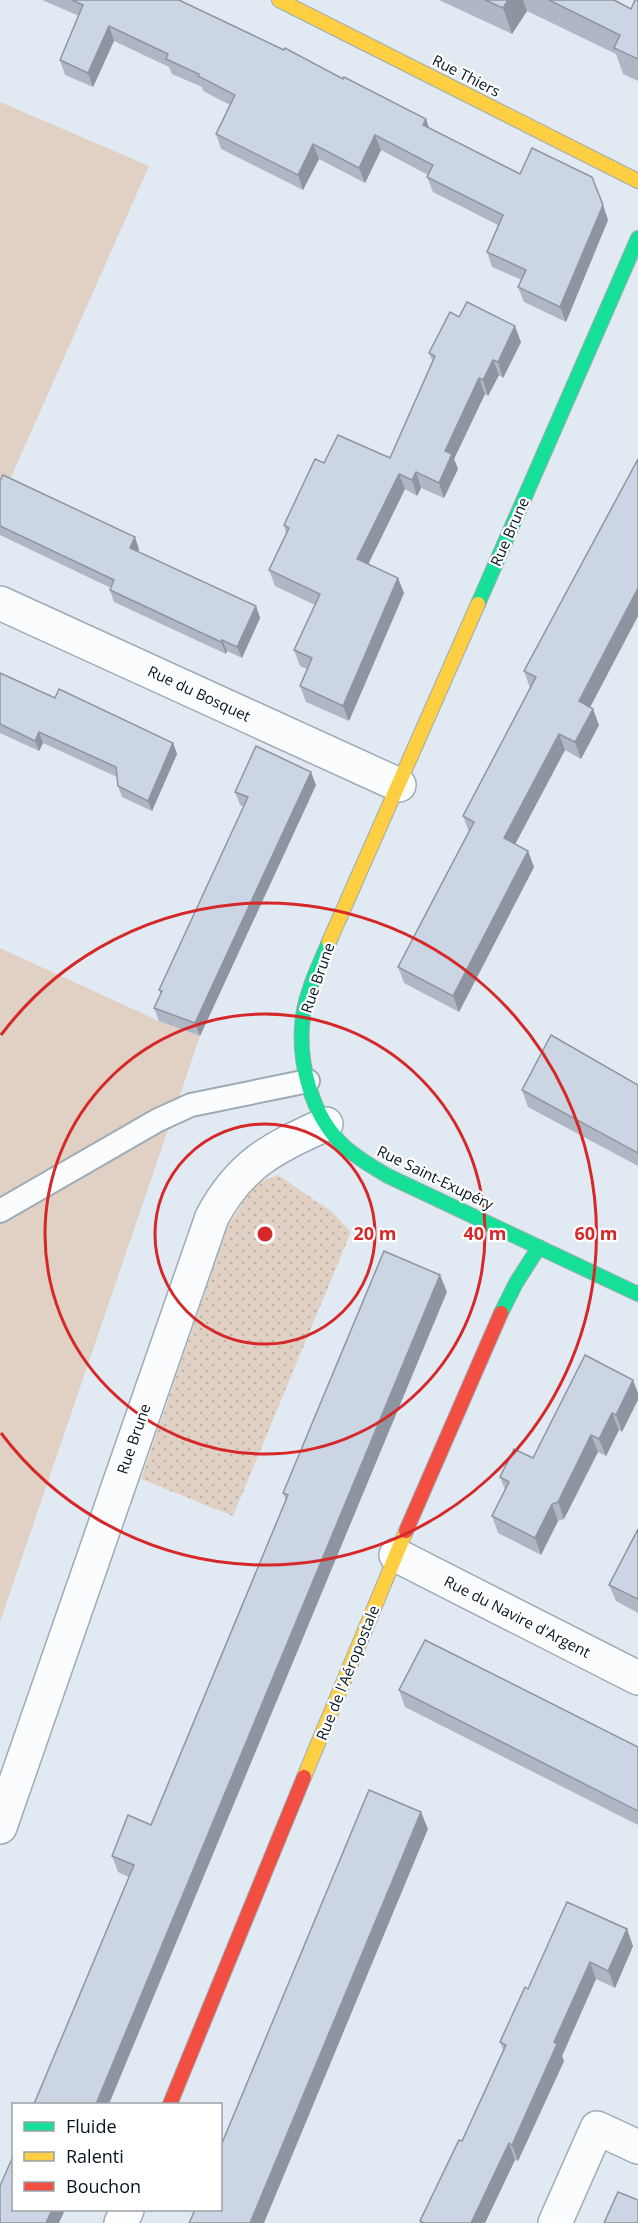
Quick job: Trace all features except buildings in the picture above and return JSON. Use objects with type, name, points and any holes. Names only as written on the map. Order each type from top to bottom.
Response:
[{"type":"street","name":"Rue Thiers","points":[[279,0],[638,180]]},
{"type":"street","name":"Rue Brune","points":[[0,1827],[212,1217],[229,1188],[241,1174],[260,1159],[326,1124],[319,1112],[308,1081],[302,1051],[303,1018],[307,1000],[321,961],[638,238]]},
{"type":"street","name":"Rue du Bosquet","points":[[0,603],[399,785]]},
{"type":"street","name":"Rue Saint-Exupéry","points":[[326,1124],[345,1148],[368,1164],[638,1294]]},
{"type":"street","name":"Rue de l'Aéropostale","points":[[170,2103],[396,1555],[500,1314],[539,1247]]},
{"type":"street","name":"Rue du Navire d'Argent","points":[[396,1555],[638,1678]]},
{"type":"street","points":[[555,2223],[597,2128],[638,2147]]},
{"type":"lane","points":[[0,1211],[158,1120],[192,1105],[308,1081]]},
{"type":"shaded area","points":[[0,102],[149,166],[0,502]]},
{"type":"shaded area","points":[[0,948],[159,1021],[200,1036],[0,1622]]},
{"type":"shaded area","points":[[278,1175],[332,1212],[351,1232],[233,1516],[141,1479],[228,1226],[255,1184]]},
{"type":"traffic: fast","points":[[478,604],[638,238]]},
{"type":"traffic: fast","points":[[329,942],[307,997],[303,1016],[302,1051],[315,1104],[334,1135],[356,1156],[388,1176],[638,1294]]},
{"type":"traffic: fast","points":[[501,1313],[516,1283],[539,1247]]},
{"type":"traffic: slow","points":[[279,0],[638,181]]},
{"type":"traffic: slow","points":[[329,942],[478,604]]},
{"type":"traffic: slow","points":[[304,1777],[406,1531]]},
{"type":"traffic: jam","points":[[406,1531],[501,1313]]},
{"type":"traffic: jam","points":[[170,2103],[304,1777]]}]
